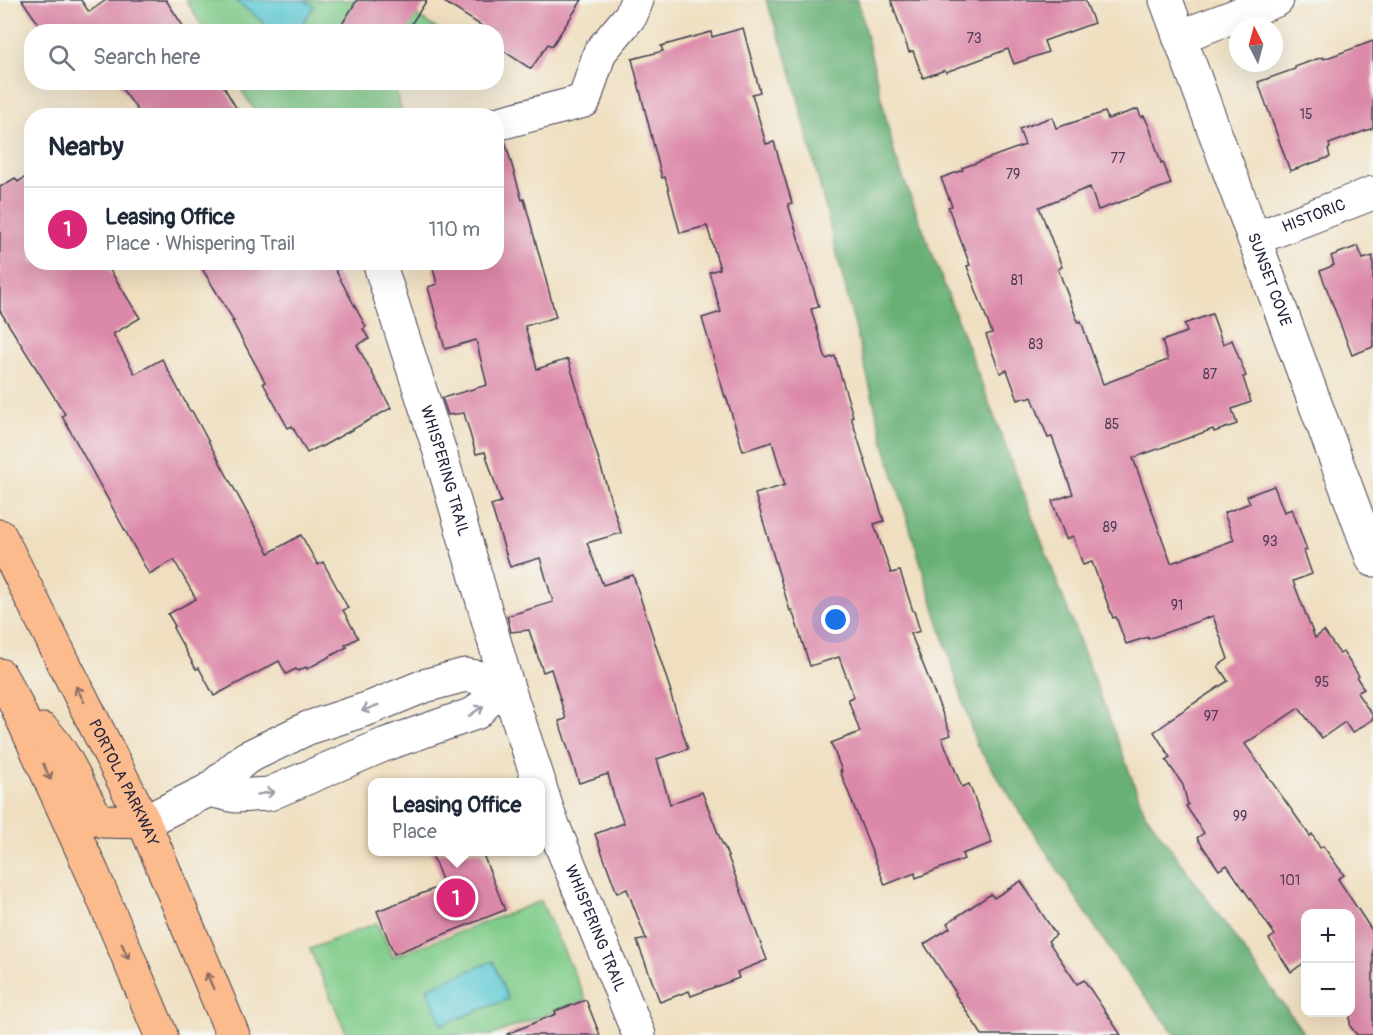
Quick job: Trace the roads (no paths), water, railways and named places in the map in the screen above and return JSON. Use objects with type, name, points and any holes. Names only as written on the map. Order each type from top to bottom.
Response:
[{"type":"main road","name":"PORTOLA PARKWAY","points":[[0,536],[144,822],[233,1035]]},
{"type":"main road","points":[[7,688],[55,742],[97,818],[103,821],[144,822]]},
{"type":"main road","points":[[7,688],[93,874],[161,1035]]},
{"type":"street","points":[[504,122],[584,101],[600,52],[631,15],[637,0]]},
{"type":"street","name":"SUNSET COVE","points":[[1166,0],[1373,561]]},
{"type":"street","points":[[1179,37],[1276,0]]},
{"type":"street","name":"HISTORIC","points":[[1254,239],[1373,193]]},
{"type":"street","name":"WHISPERING TRAIL","points":[[382,270],[440,452],[506,682],[537,778]]},
{"type":"street","points":[[144,822],[209,790],[246,758],[308,728],[370,708],[424,686],[465,675],[506,682]]},
{"type":"street","points":[[209,790],[235,796],[269,794],[386,744],[476,713],[506,682]]},
{"type":"street","name":"WHISPERING TRAIL","points":[[545,802],[639,1035]]},
{"type":"water","points":[[235,0],[304,0],[314,6],[302,24],[264,24]]},
{"type":"water","points":[[493,961],[508,999],[442,1025],[427,988]]},
{"type":"place","name":"Leasing Office","points":[[456,898]]}]
